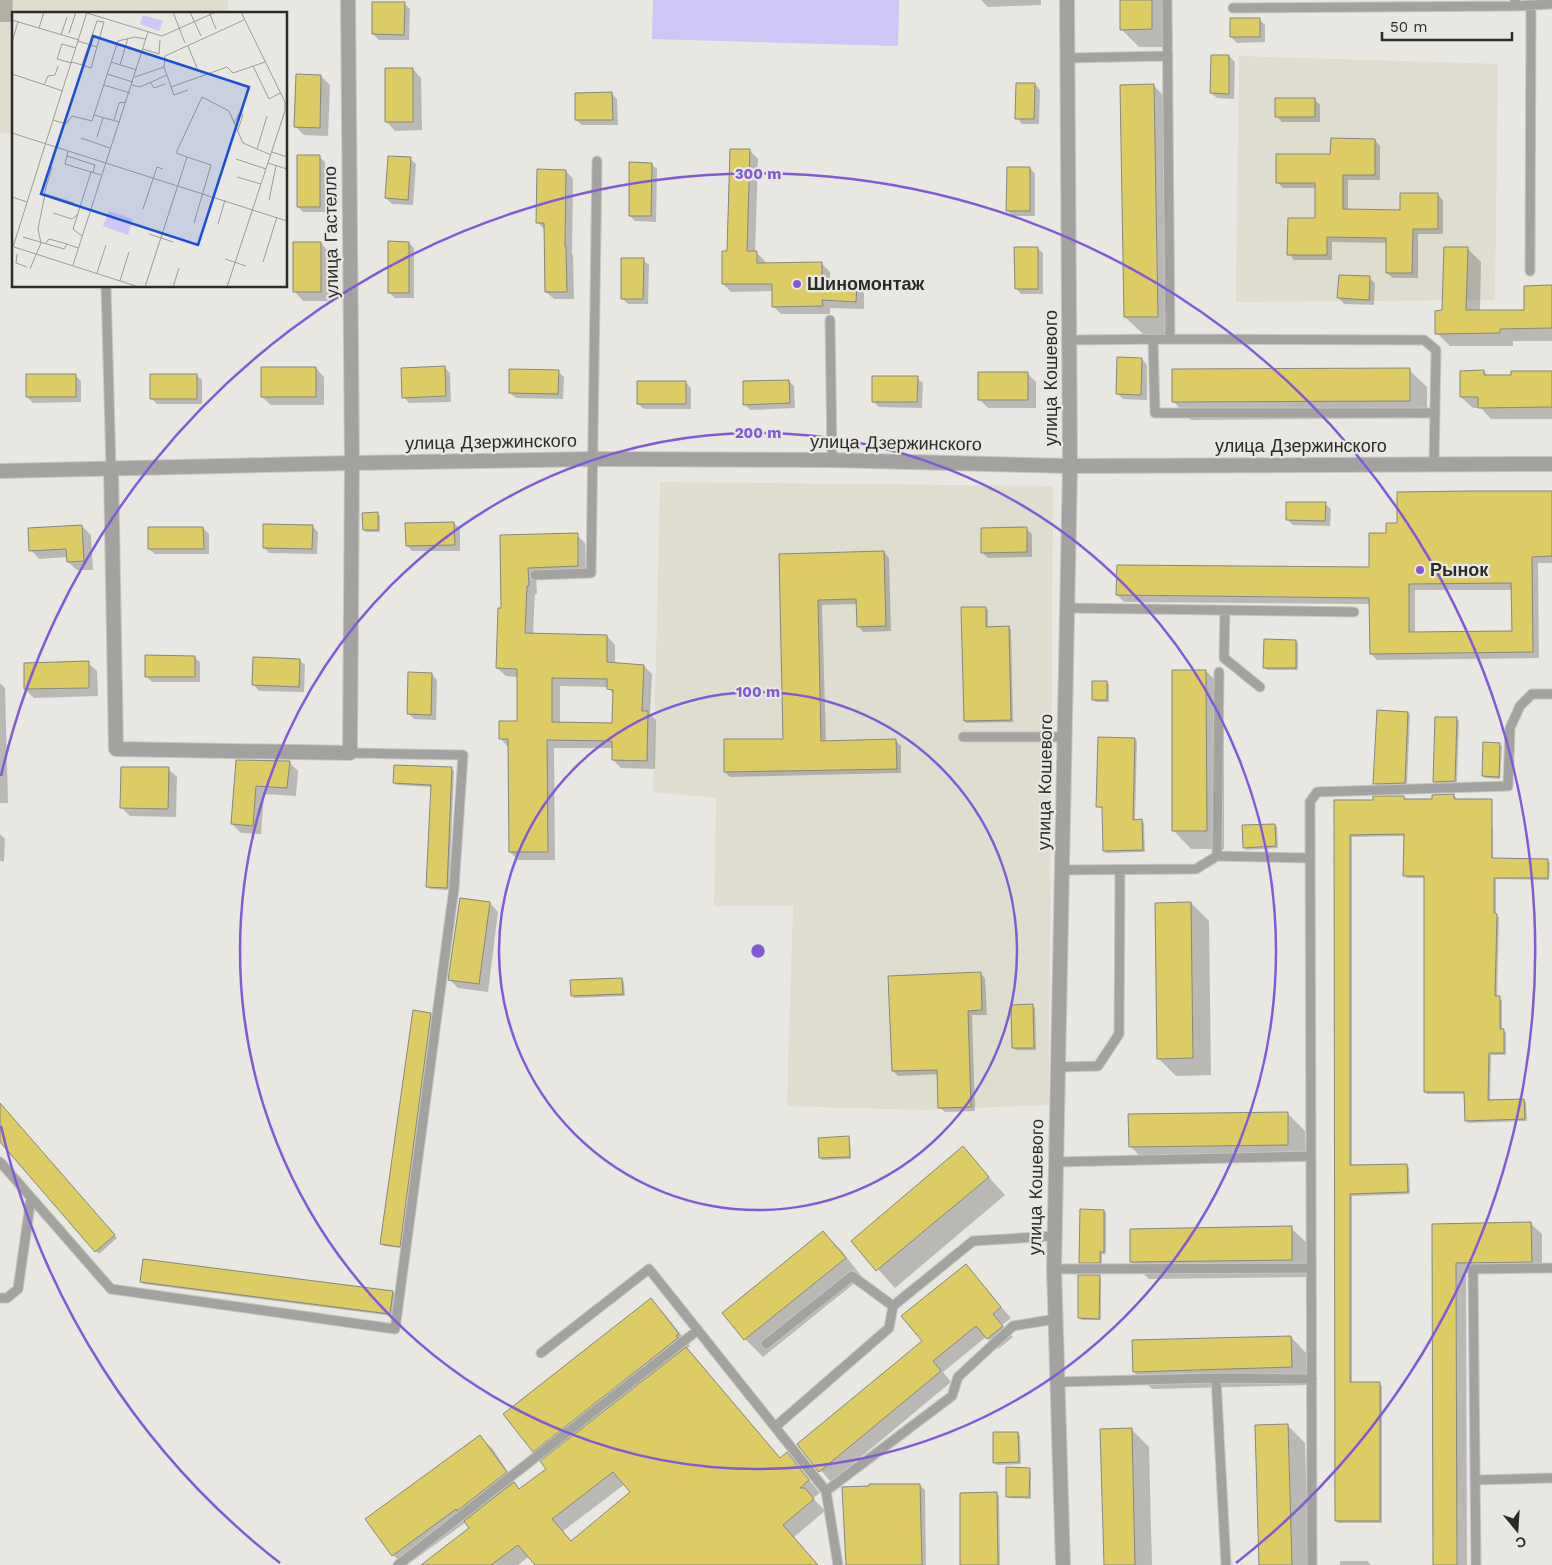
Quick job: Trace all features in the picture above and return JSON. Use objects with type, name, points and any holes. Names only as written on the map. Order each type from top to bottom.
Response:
[{"type":"street","name":"улица Гастелло","points":[[348,0],[352,463],[350,753]]},
{"type":"street","name":"улица Кошевого","points":[[1063,1565],[1054,1236],[1070,466],[1067,0]]},
{"type":"street","name":"улица Дзержинского","points":[[0,472],[594,459],[832,460],[1070,466],[1552,464]]},
{"type":"street","points":[[111,470],[116,749],[350,753]]},
{"type":"lane","points":[[1167,0],[1170,339]]},
{"type":"lane","points":[[1233,8],[1552,4]]},
{"type":"lane","points":[[1530,271],[1531,5]]},
{"type":"lane","points":[[1068,58],[1168,56]]},
{"type":"lane","points":[[535,575],[591,573],[597,162]]},
{"type":"lane","points":[[106,288],[111,470]]},
{"type":"lane","points":[[830,320],[832,460]]},
{"type":"lane","points":[[1069,340],[1424,340],[1436,350],[1434,464]]},
{"type":"lane","points":[[1153,340],[1155,413],[1435,413]]},
{"type":"lane","points":[[1067,608],[1354,612]]},
{"type":"lane","points":[[1225,610],[1224,658],[1260,687]]},
{"type":"lane","points":[[1217,856],[1219,672]]},
{"type":"lane","points":[[1312,1565],[1310,802],[1317,792],[1508,786],[1510,728],[1520,706],[1532,694],[1552,694]]},
{"type":"lane","points":[[963,737],[1065,737]]},
{"type":"lane","points":[[0,1162],[111,1289],[395,1329],[454,888],[463,755],[350,753]]},
{"type":"lane","points":[[1062,870],[1196,869],[1217,856],[1310,858]]},
{"type":"lane","points":[[1058,1067],[1098,1066],[1119,1034],[1120,870]]},
{"type":"lane","points":[[1056,1162],[1311,1156]]},
{"type":"lane","points":[[0,1298],[7,1298],[18,1289],[32,1198]]},
{"type":"lane","points":[[775,1427],[889,1328],[893,1306],[973,1241],[1054,1236]]},
{"type":"lane","points":[[1054,1268],[1312,1268]]},
{"type":"lane","points":[[1476,1565],[1473,1269],[1552,1268]]},
{"type":"lane","points":[[542,1353],[649,1269],[826,1491],[838,1565]]},
{"type":"lane","points":[[766,1344],[852,1276],[893,1306]]},
{"type":"lane","points":[[826,1491],[952,1396],[958,1377],[1013,1326],[1055,1319]]},
{"type":"lane","points":[[398,1565],[698,1330]]},
{"type":"lane","points":[[1057,1382],[1216,1378],[1312,1378]]},
{"type":"lane","points":[[1216,1378],[1226,1565]]},
{"type":"lane","points":[[1476,1480],[1552,1478]]},
{"type":"shaded area","points":[[0,0],[228,0],[228,12],[12,12],[12,134],[0,133]]},
{"type":"shaded area","points":[[653,0],[899,0],[898,46],[652,39]]},
{"type":"shaded area","points":[[1239,56],[1498,64],[1495,300],[1236,302]]},
{"type":"shaded area","points":[[660,482],[1053,486],[1049,1105],[923,1110],[787,1106],[793,906],[714,906],[716,798],[653,792]]},
{"type":"building","points":[[1120,0],[1152,0],[1152,29],[1120,30]]},
{"type":"building","points":[[372,2],[405,2],[404,35],[372,34]]},
{"type":"building","points":[[1230,18],[1260,18],[1260,37],[1230,37]]},
{"type":"building","points":[[1211,55],[1229,55],[1229,94],[1210,93]]},
{"type":"building","points":[[385,68],[413,68],[413,122],[385,122]]},
{"type":"building","points":[[296,74],[321,75],[320,128],[294,127]]},
{"type":"building","points":[[1016,83],[1035,83],[1034,119],[1015,119]]},
{"type":"building","points":[[1154,84],[1158,317],[1124,317],[1120,85]]},
{"type":"building","points":[[612,92],[613,120],[575,120],[575,93]]},
{"type":"building","points":[[1275,98],[1315,98],[1315,117],[1275,117]]},
{"type":"building","points":[[1331,138],[1375,139],[1375,175],[1343,175],[1343,209],[1400,210],[1400,193],[1438,193],[1438,229],[1413,229],[1412,273],[1386,273],[1386,238],[1327,237],[1327,255],[1287,255],[1288,218],[1315,218],[1315,183],[1276,183],[1276,154],[1330,154]]},
{"type":"building","points":[[730,149],[750,149],[747,251],[757,251],[757,263],[822,262],[822,282],[857,284],[856,302],[822,300],[823,306],[772,307],[772,284],[722,284],[722,251],[727,251]]},
{"type":"building","points":[[297,155],[320,155],[320,207],[297,207]]},
{"type":"building","points":[[388,156],[411,157],[408,200],[385,198]]},
{"type":"building","points":[[629,162],[652,163],[651,216],[629,216]]},
{"type":"building","points":[[1007,167],[1030,167],[1030,211],[1006,211]]},
{"type":"building","points":[[537,169],[566,170],[565,247],[567,292],[545,292],[544,223],[536,223]]},
{"type":"building","points":[[388,241],[409,242],[409,293],[388,293]]},
{"type":"building","points":[[293,242],[321,242],[321,292],[293,292]]},
{"type":"building","points":[[1014,247],[1038,247],[1038,289],[1015,289]]},
{"type":"building","points":[[1444,247],[1468,247],[1466,310],[1524,310],[1524,286],[1552,285],[1552,328],[1500,329],[1500,333],[1435,334],[1435,311],[1442,310]]},
{"type":"building","points":[[621,258],[644,258],[643,299],[621,299]]},
{"type":"building","points":[[1339,275],[1370,276],[1369,300],[1337,298]]},
{"type":"building","points":[[1117,357],[1142,358],[1141,395],[1116,394]]},
{"type":"building","points":[[445,366],[446,396],[402,398],[401,368]]},
{"type":"building","points":[[261,367],[316,367],[316,397],[261,397]]},
{"type":"building","points":[[1410,368],[1410,401],[1172,402],[1172,369]]},
{"type":"building","points":[[509,369],[559,370],[558,394],[509,393]]},
{"type":"building","points":[[1484,370],[1484,375],[1511,375],[1511,371],[1552,371],[1552,407],[1478,408],[1478,397],[1460,397],[1460,371]]},
{"type":"building","points":[[978,372],[1028,372],[1028,400],[978,400]]},
{"type":"building","points":[[26,374],[76,374],[76,397],[26,397]]},
{"type":"building","points":[[150,374],[197,374],[197,399],[150,399]]},
{"type":"building","points":[[872,376],[918,376],[917,402],[872,402]]},
{"type":"building","points":[[789,380],[790,403],[743,405],[743,381]]},
{"type":"building","points":[[637,381],[686,381],[686,404],[637,404]]},
{"type":"building","name":"Рынок","points":[[1552,491],[1552,556],[1532,557],[1533,652],[1370,654],[1369,598],[1116,595],[1117,565],[1369,567],[1369,533],[1386,533],[1386,523],[1397,523],[1397,492]],"holes":[[[1511,583],[1512,631],[1409,632],[1409,584]]]},
{"type":"building","points":[[1286,502],[1326,502],[1325,521],[1286,520]]},
{"type":"building","points":[[378,512],[378,530],[363,530],[362,513]]},
{"type":"building","points":[[454,522],[455,545],[406,546],[405,523]]},
{"type":"building","points":[[263,524],[313,525],[312,549],[263,548]]},
{"type":"building","points":[[82,525],[84,561],[67,562],[66,549],[29,551],[28,528]]},
{"type":"building","points":[[148,527],[203,527],[204,549],[148,549]]},
{"type":"building","points":[[1027,527],[1027,552],[981,553],[981,528]]},
{"type":"building","points":[[578,533],[578,566],[528,568],[529,586],[527,586],[525,633],[607,635],[607,662],[644,665],[642,711],[648,711],[647,761],[612,760],[612,741],[547,740],[548,852],[509,852],[508,739],[499,739],[499,721],[517,721],[517,669],[496,668],[498,608],[501,608],[500,535]],"holes":[[[552,678],[607,679],[607,689],[613,690],[612,723],[552,722]]]},
{"type":"building","points":[[884,551],[886,626],[857,627],[856,599],[818,600],[821,741],[896,739],[897,769],[724,772],[724,739],[783,739],[779,554]]},
{"type":"building","points":[[961,607],[986,607],[986,627],[1009,626],[1011,720],[964,721]]},
{"type":"building","points":[[1264,639],[1296,640],[1296,668],[1263,668]]},
{"type":"building","points":[[145,655],[195,656],[195,677],[145,677]]},
{"type":"building","points":[[253,657],[300,659],[299,687],[252,685]]},
{"type":"building","points":[[89,661],[89,688],[24,689],[24,663]]},
{"type":"building","points":[[1172,670],[1206,670],[1207,831],[1172,831]]},
{"type":"building","points":[[408,672],[432,673],[431,715],[407,714]]},
{"type":"building","points":[[1092,681],[1107,681],[1107,700],[1092,700]]},
{"type":"building","points":[[1377,710],[1408,712],[1405,783],[1373,784]]},
{"type":"building","points":[[1435,717],[1457,717],[1455,781],[1433,782]]},
{"type":"building","points":[[1098,737],[1135,738],[1133,820],[1142,819],[1143,850],[1103,851],[1102,807],[1096,807]]},
{"type":"building","points":[[1483,742],[1500,743],[1499,777],[1482,776]]},
{"type":"building","points":[[236,760],[290,761],[287,788],[256,786],[253,826],[231,824]]},
{"type":"building","points":[[394,765],[452,767],[447,888],[426,887],[431,785],[393,783]]},
{"type":"building","points":[[121,767],[169,767],[168,809],[120,808]]},
{"type":"building","points":[[1454,794],[1454,799],[1492,799],[1492,858],[1548,859],[1548,878],[1494,878],[1494,913],[1497,914],[1495,996],[1500,996],[1500,1029],[1504,1029],[1504,1053],[1489,1053],[1488,1100],[1524,1099],[1525,1119],[1465,1121],[1464,1092],[1424,1092],[1424,876],[1403,876],[1404,834],[1350,835],[1350,1165],[1407,1164],[1408,1192],[1350,1194],[1350,1382],[1380,1382],[1380,1521],[1335,1521],[1334,800],[1373,800],[1373,796],[1404,796],[1404,799],[1432,799],[1432,795]]},
{"type":"building","points":[[1275,824],[1276,846],[1243,848],[1242,825]]},
{"type":"building","points":[[460,898],[490,902],[479,984],[448,980]]},
{"type":"building","points":[[1191,902],[1193,1058],[1157,1059],[1155,903]]},
{"type":"building","points":[[981,972],[982,1010],[968,1011],[971,1107],[938,1108],[937,1070],[892,1071],[888,976]]},
{"type":"building","points":[[622,978],[623,994],[571,996],[570,980]]},
{"type":"building","points":[[1033,1004],[1034,1048],[1012,1048],[1011,1005]]},
{"type":"building","points":[[413,1010],[431,1013],[400,1247],[380,1244]]},
{"type":"building","points":[[0,1103],[115,1235],[95,1252],[0,1142]]},
{"type":"building","points":[[1288,1112],[1288,1145],[1129,1147],[1128,1114]]},
{"type":"building","points":[[849,1136],[850,1157],[819,1158],[818,1138]]},
{"type":"building","points":[[963,1146],[989,1177],[876,1271],[851,1241]]},
{"type":"building","points":[[1080,1209],[1104,1210],[1104,1252],[1100,1252],[1100,1263],[1079,1263]]},
{"type":"building","points":[[1531,1222],[1532,1262],[1456,1263],[1457,1565],[1433,1565],[1432,1224]]},
{"type":"building","points":[[1292,1226],[1292,1260],[1130,1262],[1130,1229]]},
{"type":"building","points":[[823,1231],[846,1258],[744,1340],[722,1313]]},
{"type":"building","points":[[143,1259],[393,1291],[390,1314],[140,1282]]},
{"type":"building","points":[[966,1264],[1001,1307],[993,1314],[1003,1326],[987,1339],[976,1326],[933,1361],[941,1371],[819,1472],[797,1444],[922,1341],[901,1316]]},
{"type":"building","points":[[1078,1275],[1100,1275],[1099,1319],[1078,1318]]},
{"type":"building","points":[[651,1298],[679,1334],[676,1336],[678,1338],[533,1452],[503,1414]]},
{"type":"building","points":[[1291,1336],[1292,1367],[1133,1372],[1132,1340]]},
{"type":"building","points":[[686,1347],[780,1458],[787,1452],[809,1480],[800,1488],[805,1488],[814,1499],[783,1525],[818,1565],[535,1565],[518,1545],[491,1565],[421,1565],[469,1528],[464,1521],[514,1482],[519,1489],[546,1469],[540,1461]],"holes":[[[613,1472],[630,1492],[571,1541],[552,1519]]]},
{"type":"building","points":[[1288,1424],[1292,1565],[1259,1565],[1255,1425]]},
{"type":"building","points":[[1132,1428],[1135,1565],[1104,1565],[1100,1429]]},
{"type":"building","points":[[993,1432],[1018,1432],[1019,1462],[993,1463]]},
{"type":"building","points":[[480,1435],[507,1472],[457,1511],[456,1509],[392,1556],[365,1519]]},
{"type":"building","points":[[1006,1467],[1030,1468],[1029,1497],[1006,1497]]},
{"type":"building","points":[[869,1484],[920,1484],[922,1565],[846,1565],[842,1487],[869,1486]]},
{"type":"building","points":[[997,1492],[998,1565],[960,1565],[960,1493]]},
{"type":"place","name":"Шиномонтаж","points":[[797,284]]},
{"type":"place","name":"Рынок","points":[[1420,570]]}]
